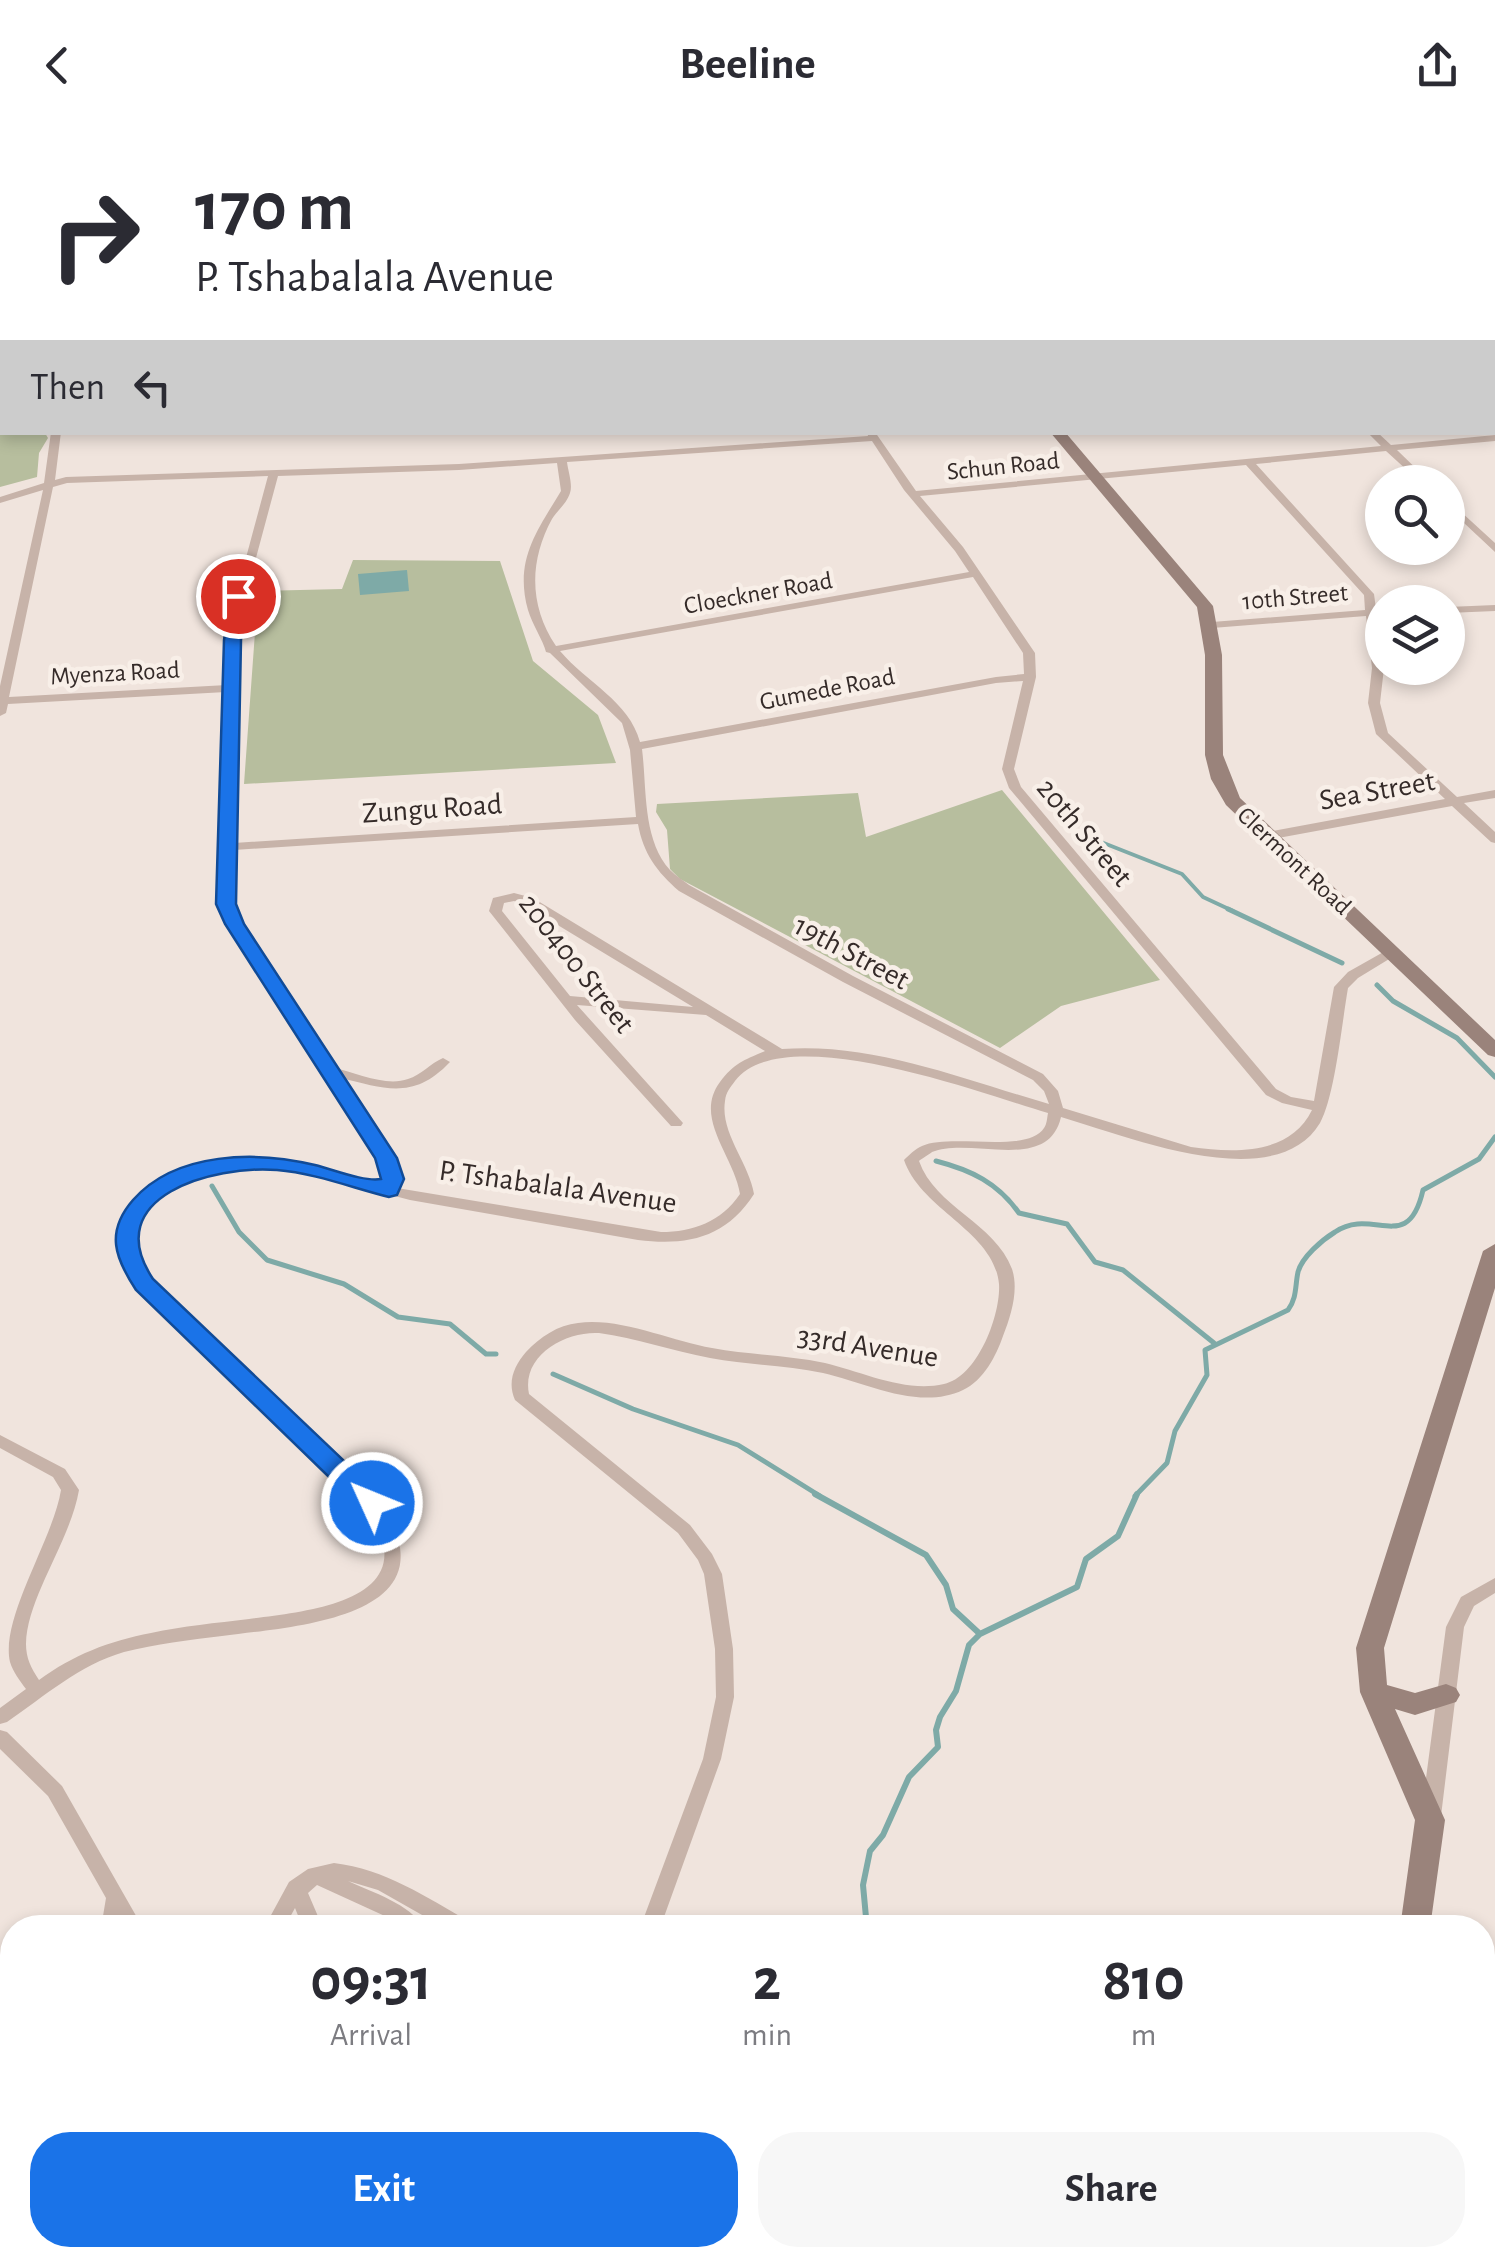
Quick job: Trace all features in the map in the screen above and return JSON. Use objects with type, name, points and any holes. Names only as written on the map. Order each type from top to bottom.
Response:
[{"type":"street","points":[[1,707],[55,435]]},
{"type":"street","points":[[0,500],[47,483],[562,460],[872,435],[1024,642],[1032,663],[1030,677]]},
{"type":"street","name":"Clermont Road","points":[[1060,435],[1202,600],[1216,641],[1212,728],[1215,772],[1232,801],[1495,1050]]},
{"type":"street","points":[[1374,435],[1406,465]]},
{"type":"street","name":"Schun Road","points":[[915,494],[1495,438]]},
{"type":"street","points":[[562,460],[566,491],[544,525],[528,576],[538,626],[550,650],[623,716],[634,747]]},
{"type":"street","points":[[1249,462],[1365,588]]},
{"type":"street","points":[[274,475],[238,596],[226,847],[229,912],[391,1166],[389,1190]]},
{"type":"street","points":[[1465,520],[1495,549]]},
{"type":"street","name":"Cloeckner Road","points":[[550,650],[974,574]]},
{"type":"street","points":[[1465,609],[1495,608]]},
{"type":"street","name":"10th Street","points":[[1212,625],[1365,613]]},
{"type":"street","name":"Gumede Road","points":[[634,747],[1030,677]]},
{"type":"street","name":"20th Street","points":[[1030,677],[1008,769],[1015,788],[1271,1092],[1320,1107]]},
{"type":"street","points":[[1376,685],[1374,703],[1382,734],[1495,839]]},
{"type":"street","name":"Myenza Road","points":[[1,707],[231,688]]},
{"type":"street","name":"19th Street","points":[[634,747],[642,820],[655,863],[674,882],[848,980],[1038,1077],[1051,1089],[1056,1110]]},
{"type":"street","name":"Sea Street","points":[[1267,836],[1495,794]]},
{"type":"street","name":"Zungu Road","points":[[226,847],[642,820]]},
{"type":"street","name":"200400 Street","points":[[676,1123],[580,1017],[496,911],[498,900],[514,897],[528,901],[781,1055]]},
{"type":"street","points":[[1056,1110],[1189,1151],[1226,1156],[1288,1144],[1314,1124],[1320,1107],[1342,987],[1352,975],[1392,952]]},
{"type":"street","points":[[569,1000],[710,1013]]},
{"type":"street","name":"P. Tshabalala Avenue","points":[[0,1717],[36,1689],[100,1653],[136,1643],[311,1616],[370,1596],[386,1579],[394,1558],[394,1539],[372,1503],[144,1284],[124,1242],[131,1216],[150,1195],[190,1174],[220,1164],[279,1163],[389,1190],[672,1237],[715,1227],[740,1207],[747,1194],[744,1175],[717,1116],[718,1094],[742,1068],[781,1055],[821,1052],[872,1056],[1056,1110]]},
{"type":"street","points":[[331,1071],[397,1087],[426,1078],[442,1062]]},
{"type":"street","name":"33rd Avenue","points":[[655,1915],[712,1758],[725,1697],[725,1664],[712,1574],[706,1558],[684,1529],[521,1396],[516,1386],[519,1375],[554,1335],[582,1327],[714,1354],[820,1368],[909,1389],[954,1388],[978,1369],[1002,1310],[1007,1277],[972,1227],[917,1177],[910,1160],[932,1146],[1016,1146],[1038,1142],[1050,1133],[1056,1110]]},
{"type":"street","points":[[1430,1820],[1374,1692],[1370,1663],[1372,1630],[1495,1251]]},
{"type":"street","points":[[0,1441],[59,1473],[70,1490],[17,1644],[19,1662],[36,1689]]},
{"type":"street","points":[[1417,1915],[1459,1616],[1474,1595],[1495,1584]]},
{"type":"street","points":[[1374,1692],[1414,1704],[1446,1695]]},
{"type":"street","points":[[0,1737],[54,1792],[126,1915]]},
{"type":"street","points":[[281,1915],[296,1888],[314,1874],[334,1870],[364,1874],[439,1915]]},
{"type":"street","points":[[314,1874],[398,1915]]},
{"type":"street","points":[[296,1888],[307,1915]]},
{"type":"street","points":[[113,1915],[116,1894]]},
{"type":"green space","points":[[0,435],[46,435],[39,453],[37,477],[0,487]]},
{"type":"green space","points":[[353,560],[500,561],[533,661],[598,715],[616,763],[244,784],[258,591],[342,589]]},
{"type":"green space","points":[[1002,790],[1160,980],[1061,1006],[1000,1048],[680,879],[670,869],[667,830],[656,812],[657,804],[858,793],[866,837]]},
{"type":"water","points":[[407,570],[409,591],[360,595],[358,574]]},
{"type":"waterway","points":[[1096,840],[1182,874],[1203,897],[1233,911]]},
{"type":"waterway","points":[[1228,909],[1342,963]]},
{"type":"waterway","points":[[1377,985],[1393,1001],[1457,1038],[1495,1077]]},
{"type":"waterway","points":[[1135,1496],[1167,1463],[1175,1431],[1207,1375],[1205,1350],[1288,1310],[1300,1266],[1330,1235],[1349,1225],[1388,1226],[1408,1221],[1423,1190],[1479,1159],[1495,1137]]},
{"type":"waterway","points":[[936,1161],[983,1179],[1019,1213],[1067,1224],[1095,1262],[1123,1270],[1214,1343]]},
{"type":"waterway","points":[[212,1186],[239,1232],[267,1260],[344,1284],[398,1317],[450,1324],[486,1354],[496,1354]]},
{"type":"waterway","points":[[553,1374],[633,1409],[738,1445],[820,1496]]},
{"type":"waterway","points":[[815,1494],[926,1555],[946,1585],[953,1609],[980,1634]]},
{"type":"waterway","points":[[980,1634],[1077,1587],[1086,1559],[1118,1536],[1137,1494]]},
{"type":"waterway","points":[[866,1915],[863,1885],[870,1851],[883,1835],[909,1777],[938,1747],[936,1730],[940,1717],[956,1691],[969,1645],[980,1634]]},
{"type":"route","points":[[238,596],[232,640],[226,904],[234,924],[386,1158],[393,1179],[389,1190],[279,1163],[220,1164],[162,1186],[150,1195],[131,1216],[124,1242],[144,1284],[372,1503]]}]
